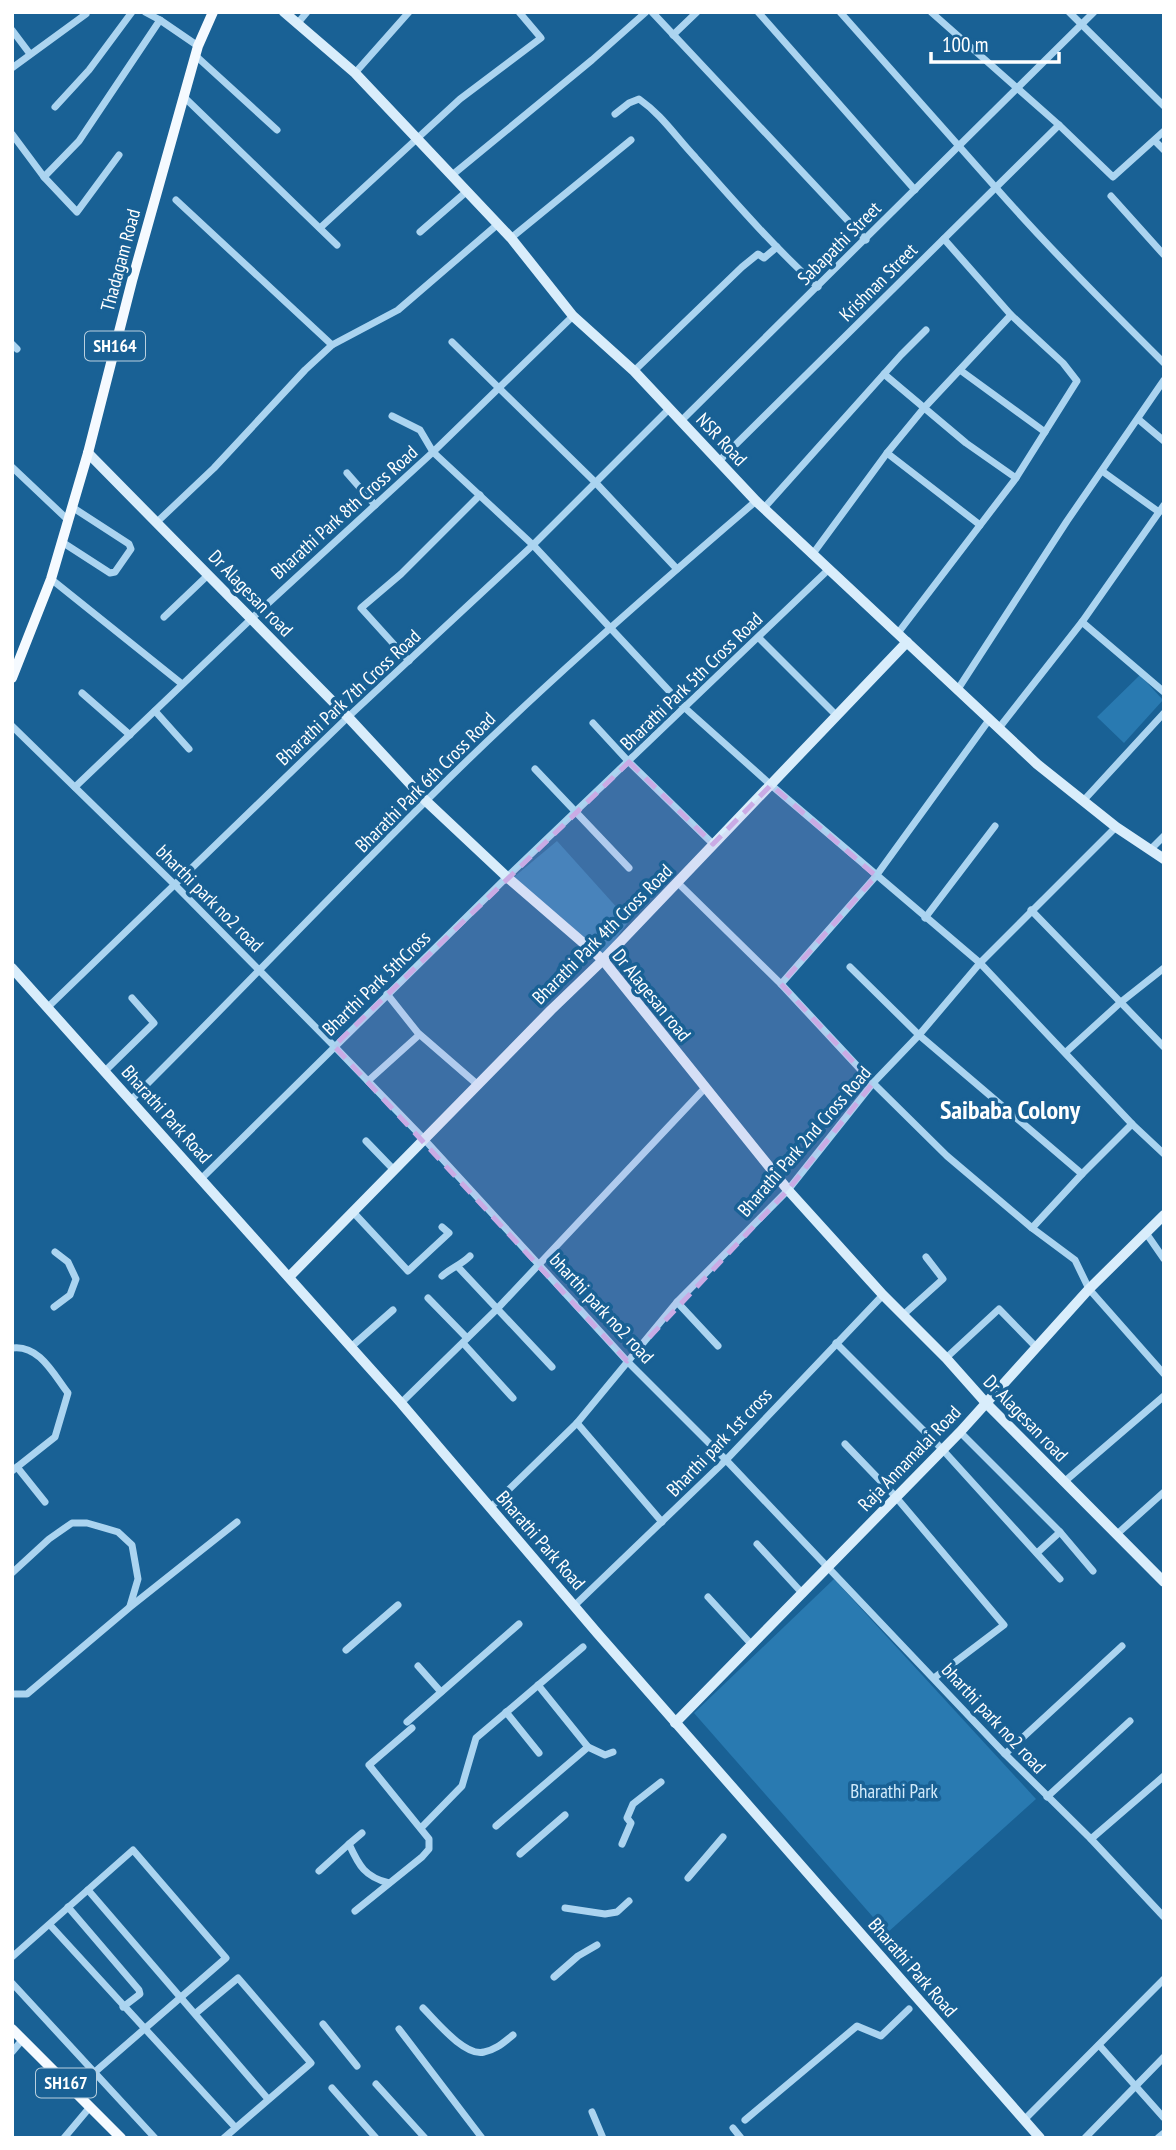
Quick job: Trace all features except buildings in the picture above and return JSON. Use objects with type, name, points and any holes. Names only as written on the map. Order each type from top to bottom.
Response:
[{"type":"main road","name":"Thadagam Road","points":[[12,678],[15,660],[51,579],[197,51],[213,12]]},
{"type":"main road","name":"SH167","points":[[12,2029],[121,2138]]},
{"type":"street","points":[[54,107],[89,70],[132,12]]},
{"type":"street","points":[[145,12],[160,20],[197,51],[277,130]]},
{"type":"street","name":"NSR Road","points":[[284,12],[355,73],[511,238],[573,316],[634,371],[718,461],[812,555],[1037,764],[1116,827],[1164,859]]},
{"type":"street","points":[[297,24],[307,12]]},
{"type":"street","points":[[355,73],[410,12]]},
{"type":"street","points":[[320,228],[460,99],[541,38],[519,12]]},
{"type":"street","points":[[451,176],[646,12]]},
{"type":"street","points":[[652,12],[866,240]]},
{"type":"street","points":[[673,35],[697,12]]},
{"type":"street","points":[[758,12],[915,190]]},
{"type":"street","points":[[840,12],[1073,272],[1164,363]]},
{"type":"street","points":[[931,12],[1059,125],[1112,177],[1164,131]]},
{"type":"street","points":[[1069,12],[1164,106]]},
{"type":"street","name":"Sabapathi Street","points":[[681,421],[1094,12]]},
{"type":"street","points":[[12,68],[88,13]]},
{"type":"street","points":[[44,177],[79,141],[160,20]]},
{"type":"street","points":[[12,30],[30,54]]},
{"type":"street","points":[[184,97],[337,245]]},
{"type":"street","points":[[615,114],[639,99],[659,113],[681,142],[777,247],[818,287]]},
{"type":"street","name":"Krishnan Street","points":[[718,461],[1059,125]]},
{"type":"street","points":[[12,134],[44,177],[78,212],[119,155]]},
{"type":"street","points":[[511,238],[631,140]]},
{"type":"street","points":[[1155,141],[1164,150]]},
{"type":"street","points":[[420,232],[466,192]]},
{"type":"street","points":[[1111,196],[1164,255]]},
{"type":"street","points":[[176,200],[332,345]]},
{"type":"street","points":[[157,522],[214,468],[305,370],[332,345],[398,310],[498,224]]},
{"type":"street","points":[[898,633],[1016,478],[1077,381],[1063,363],[1012,315],[944,239]]},
{"type":"street","points":[[634,371],[742,267],[758,254],[764,258],[777,247]]},
{"type":"street","points":[[812,555],[887,453],[924,408],[1012,315]]},
{"type":"street","name":"Bharathi Park 8th Cross Road","points":[[75,787],[251,619],[433,452],[573,316]]},
{"type":"street","name":"Bharathi Park 6th Cross Road","points":[[131,1100],[426,801],[677,569],[760,504],[926,330]]},
{"type":"street","points":[[452,342],[595,482],[677,569]]},
{"type":"street","points":[[960,370],[1045,432]]},
{"type":"street","points":[[884,374],[966,443],[1016,478]]},
{"type":"street","points":[[958,689],[1164,380]]},
{"type":"street","name":"Bharathi Park 7th Cross Road","points":[[48,1007],[348,718],[533,545],[670,409]]},
{"type":"street","points":[[392,416],[421,430],[433,452],[533,545],[685,708],[876,876],[980,963],[1132,1124],[1164,1154]]},
{"type":"street","points":[[1138,419],[1164,441]]},
{"type":"street","name":"Dr Alagesan road","points":[[88,453],[426,801],[507,877],[603,960],[704,1089],[788,1189],[883,1295],[1164,1582]]},
{"type":"street","points":[[887,453],[980,525]]},
{"type":"street","points":[[12,467],[68,520]]},
{"type":"street","points":[[1102,471],[1158,512]]},
{"type":"street","points":[[347,473],[375,505]]},
{"type":"street","points":[[409,661],[361,608],[401,574],[480,495]]},
{"type":"street","points":[[999,728],[1082,622],[1164,505]]},
{"type":"street","points":[[62,542],[110,573],[117,569],[131,548],[72,507]]},
{"type":"street","name":"Bharathi Park 5th Cross Road","points":[[575,813],[828,570]]},
{"type":"street","points":[[164,617],[208,575]]},
{"type":"street","points":[[51,579],[182,684]]},
{"type":"street","points":[[1082,622],[1164,692]]},
{"type":"street","points":[[759,638],[836,715]]},
{"type":"street","name":"Bharathi Park 4th Cross Road","points":[[289,1277],[603,960],[908,642]]},
{"type":"street","points":[[82,693],[130,735]]},
{"type":"street","points":[[155,711],[189,748]]},
{"type":"street","points":[[1084,800],[1164,713]]},
{"type":"street","points":[[781,984],[876,876],[989,720]]},
{"type":"street","points":[[593,723],[713,844]]},
{"type":"street","name":"bharthi park no2 road","points":[[12,726],[176,885],[368,1081],[627,1361],[726,1460],[1164,1917]]},
{"type":"street","points":[[535,769],[629,868]]},
{"type":"street","name":"Bharthi Park 5thCross","points":[[201,1179],[575,813]]},
{"type":"street","points":[[925,918],[995,827]]},
{"type":"street","name":"Bharathi Park 2nd Cross Road","points":[[490,1508],[577,1423],[677,1302],[788,1189],[873,1083],[919,1035],[980,963],[1116,827]]},
{"type":"street","points":[[1150,850],[1164,836]]},
{"type":"street","points":[[678,883],[781,984],[873,1083],[947,1156],[1032,1228],[1076,1260],[1089,1289],[1164,1374]]},
{"type":"street","points":[[1031,910],[1164,1047]]},
{"type":"street","points":[[850,967],[919,1035],[1082,1174]]},
{"type":"street","name":"Bharathi Park Road","points":[[12,968],[401,1403],[675,1723],[1040,2138]]},
{"type":"street","points":[[1066,1052],[1121,1002],[1164,968]]},
{"type":"street","points":[[387,995],[419,1035],[478,1085]]},
{"type":"street","points":[[105,1071],[154,1023],[132,998]]},
{"type":"street","points":[[368,1081],[419,1035]]},
{"type":"street","points":[[401,1403],[497,1309],[704,1089]]},
{"type":"street","points":[[1032,1228],[1132,1124]]},
{"type":"street","points":[[366,1141],[394,1170]]},
{"type":"street","points":[[353,1212],[408,1271],[449,1233],[442,1227]]},
{"type":"street","name":"Raja Annamalai Road","points":[[675,1723],[960,1432],[1089,1289],[1164,1215]]},
{"type":"street","points":[[1146,1233],[1164,1259]]},
{"type":"street","points":[[54,1307],[70,1295],[76,1279],[68,1262],[55,1252]]},
{"type":"street","points":[[442,1276],[470,1256]]},
{"type":"street","points":[[903,1315],[943,1279],[926,1256]]},
{"type":"street","points":[[458,1267],[552,1367]]},
{"type":"street","name":"Bharthi park 1st cross","points":[[574,1606],[726,1460],[883,1295]]},
{"type":"street","points":[[428,1298],[513,1398]]},
{"type":"street","points":[[677,1302],[718,1346]]},
{"type":"street","points":[[946,1358],[999,1309],[1037,1348]]},
{"type":"street","points":[[351,1347],[393,1310]]},
{"type":"street","points":[[836,1343],[942,1449],[1060,1579]]},
{"type":"street","points":[[12,1348],[21,1347],[45,1360],[68,1393],[55,1437],[15,1469],[46,1502]]},
{"type":"street","points":[[1064,1482],[1164,1396]]},
{"type":"street","points":[[577,1423],[663,1522]]},
{"type":"street","points":[[960,1432],[1060,1532],[1093,1571]]},
{"type":"street","points":[[845,1444],[895,1496],[1004,1625],[934,1678]]},
{"type":"street","points":[[1116,1535],[1164,1492]]},
{"type":"street","points":[[12,1694],[27,1694],[237,1522]]},
{"type":"street","points":[[12,1573],[49,1539],[72,1523],[87,1523],[118,1532],[132,1545],[138,1579],[130,1607]]},
{"type":"street","points":[[1037,1553],[1060,1532]]},
{"type":"street","points":[[757,1544],[803,1594]]},
{"type":"street","points":[[708,1597],[752,1645]]},
{"type":"street","points":[[346,1650],[398,1605]]},
{"type":"street","points":[[355,1911],[429,1849],[429,1839],[369,1765],[441,1692],[519,1624]]},
{"type":"street","points":[[1005,1754],[1122,1646]]},
{"type":"street","points":[[421,1828],[462,1786],[476,1738],[583,1647]]},
{"type":"street","points":[[418,1666],[441,1692]]},
{"type":"street","points":[[538,1685],[588,1747],[605,1755],[613,1752]]},
{"type":"street","points":[[506,1712],[539,1753]]},
{"type":"street","points":[[1047,1797],[1130,1721]]},
{"type":"street","points":[[496,1826],[588,1747]]},
{"type":"street","points":[[1091,1839],[1164,1776]]},
{"type":"street","points":[[622,1844],[631,1823],[626,1818],[633,1804],[661,1782]]},
{"type":"street","points":[[520,1854],[565,1815]]},
{"type":"street","points":[[319,1871],[362,1833]]},
{"type":"street","points":[[688,1878],[723,1837]]},
{"type":"street","points":[[349,1844],[358,1863],[373,1879],[389,1883]]},
{"type":"street","points":[[12,1957],[133,1850],[226,1958],[74,2091]]},
{"type":"street","points":[[88,1890],[268,2099]]},
{"type":"street","points":[[565,1908],[605,1914],[617,1912],[629,1901]]},
{"type":"street","points":[[68,1907],[139,1990],[140,1994],[123,2007]]},
{"type":"street","points":[[50,1925],[235,2127]]},
{"type":"street","points":[[554,1977],[578,1956],[597,1945]]},
{"type":"street","points":[[196,2013],[238,1978],[311,2063],[224,2138]]},
{"type":"street","points":[[1024,2120],[1164,1979]]},
{"type":"street","points":[[12,1983],[155,2138]]},
{"type":"street","points":[[423,2008],[466,2050],[481,2054],[513,2035]]},
{"type":"street","points":[[745,2120],[857,2026],[881,2036],[909,2008]]},
{"type":"street","points":[[323,2024],[357,2066]]},
{"type":"street","points":[[399,2029],[482,2138]]},
{"type":"street","points":[[12,2052],[23,2039]]},
{"type":"street","points":[[1099,2045],[1164,2118]]},
{"type":"street","points":[[1085,2138],[1164,2057]]},
{"type":"street","points":[[376,2084],[425,2138]]},
{"type":"street","points":[[332,2088],[376,2138]]},
{"type":"street","points":[[64,2138],[90,2107]]},
{"type":"street","points":[[592,2112],[603,2138]]},
{"type":"street","points":[[733,2128],[741,2138]]},
{"type":"street","points":[[1158,2138],[1164,2133]]},
{"type":"highlighted area","points":[[629,762],[713,844],[771,785],[876,876],[781,984],[873,1083],[788,1190],[627,1361],[334,1046]]},
{"type":"green space","points":[[1140,675],[1163,700],[1124,743],[1097,717]]},
{"type":"green space","points":[[557,841],[629,921],[603,956],[514,877]]},
{"type":"green space","name":"Bharathi Park","points":[[834,1579],[1036,1799],[887,1933],[694,1713]]},
{"type":"district","name":"Saibaba Colony","points":[[1010,1110]]}]
